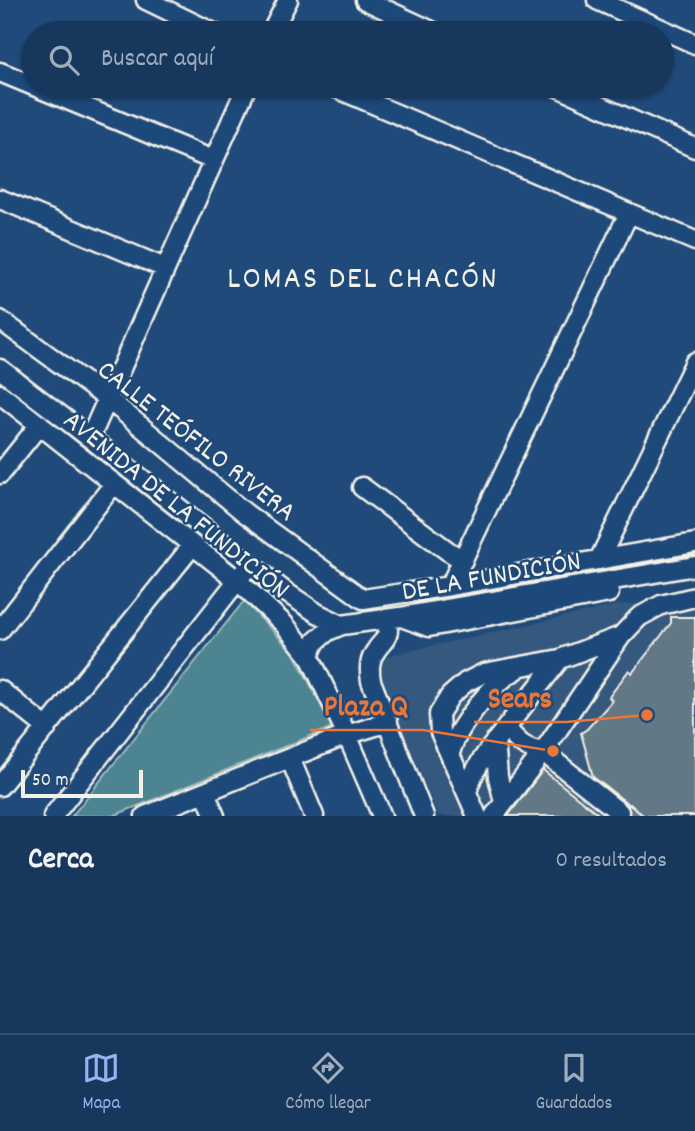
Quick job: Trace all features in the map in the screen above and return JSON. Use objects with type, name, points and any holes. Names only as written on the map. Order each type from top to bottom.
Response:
[{"type":"street","points":[[146,0],[189,21]]},
{"type":"street","points":[[277,21],[288,0]]},
{"type":"street","points":[[365,0],[398,7],[418,21]]},
{"type":"street","points":[[597,0],[644,21]]},
{"type":"street","points":[[674,35],[695,44]]},
{"type":"street","points":[[0,72],[21,81]]},
{"type":"street","points":[[63,98],[213,160]]},
{"type":"street","points":[[90,438],[241,98]]},
{"type":"street","points":[[359,98],[695,241]]},
{"type":"street","points":[[582,98],[695,148]]},
{"type":"street","points":[[0,199],[165,268]]},
{"type":"street","points":[[450,586],[629,213]]},
{"type":"street","name":"CALLE TEÓFILO RIVERA","points":[[0,320],[108,399],[246,513],[363,599],[450,586]]},
{"type":"street","points":[[600,560],[695,362]]},
{"type":"street","name":"AVENIDA DE LA FUNDICIÓN","points":[[0,369],[287,593],[317,613],[342,625]]},
{"type":"street","name":"AVENIDA DE LA FUNDICIÓN","points":[[0,394],[237,580],[284,624],[309,654],[382,816]]},
{"type":"street","points":[[0,474],[40,424]]},
{"type":"street","points":[[0,630],[113,485]]},
{"type":"street","points":[[362,487],[463,560]]},
{"type":"street","points":[[450,586],[695,543]]},
{"type":"street","points":[[0,786],[192,546]]},
{"type":"street","points":[[53,816],[250,564]]},
{"type":"street","name":"DE LA FUNDICIÓN","points":[[309,654],[316,641],[328,631],[342,625],[695,566]]},
{"type":"street","points":[[424,816],[369,671],[371,659],[387,637],[393,618],[429,627],[695,577]]},
{"type":"street","points":[[499,809],[543,752],[621,636],[639,617],[661,605],[695,597]]},
{"type":"street","points":[[477,816],[440,732],[439,714],[450,696],[466,682],[484,673],[560,659],[621,636]]},
{"type":"street","points":[[467,793],[476,768],[560,659]]},
{"type":"street","points":[[450,754],[459,731],[492,688],[524,666]]},
{"type":"street","points":[[0,690],[47,729]]},
{"type":"street","points":[[145,816],[347,735],[388,722]]},
{"type":"street","points":[[501,734],[528,749],[543,752],[619,812]]},
{"type":"street","points":[[499,809],[501,734]]},
{"type":"street","points":[[290,758],[314,816]]},
{"type":"street","points":[[205,792],[215,816]]},
{"type":"shaded area","points":[[695,600],[695,816],[438,816],[385,686],[381,669],[386,658],[617,605]]},
{"type":"green space","points":[[244,601],[293,652],[333,727],[113,816],[72,816]]},
{"type":"building","points":[[671,617],[695,617],[695,816],[644,816],[593,777],[581,733],[612,701],[609,697],[629,670],[632,673],[671,623]]},
{"type":"building","points":[[543,770],[601,816],[508,816]]},
{"type":"building","points":[[630,804],[644,816],[617,816]]},
{"type":"place","name":"Sears","points":[[647,715]]},
{"type":"place","name":"Plaza Q","points":[[553,751]]},
{"type":"district","name":"LOMAS DEL CHACÓN","points":[[363,276]]}]
